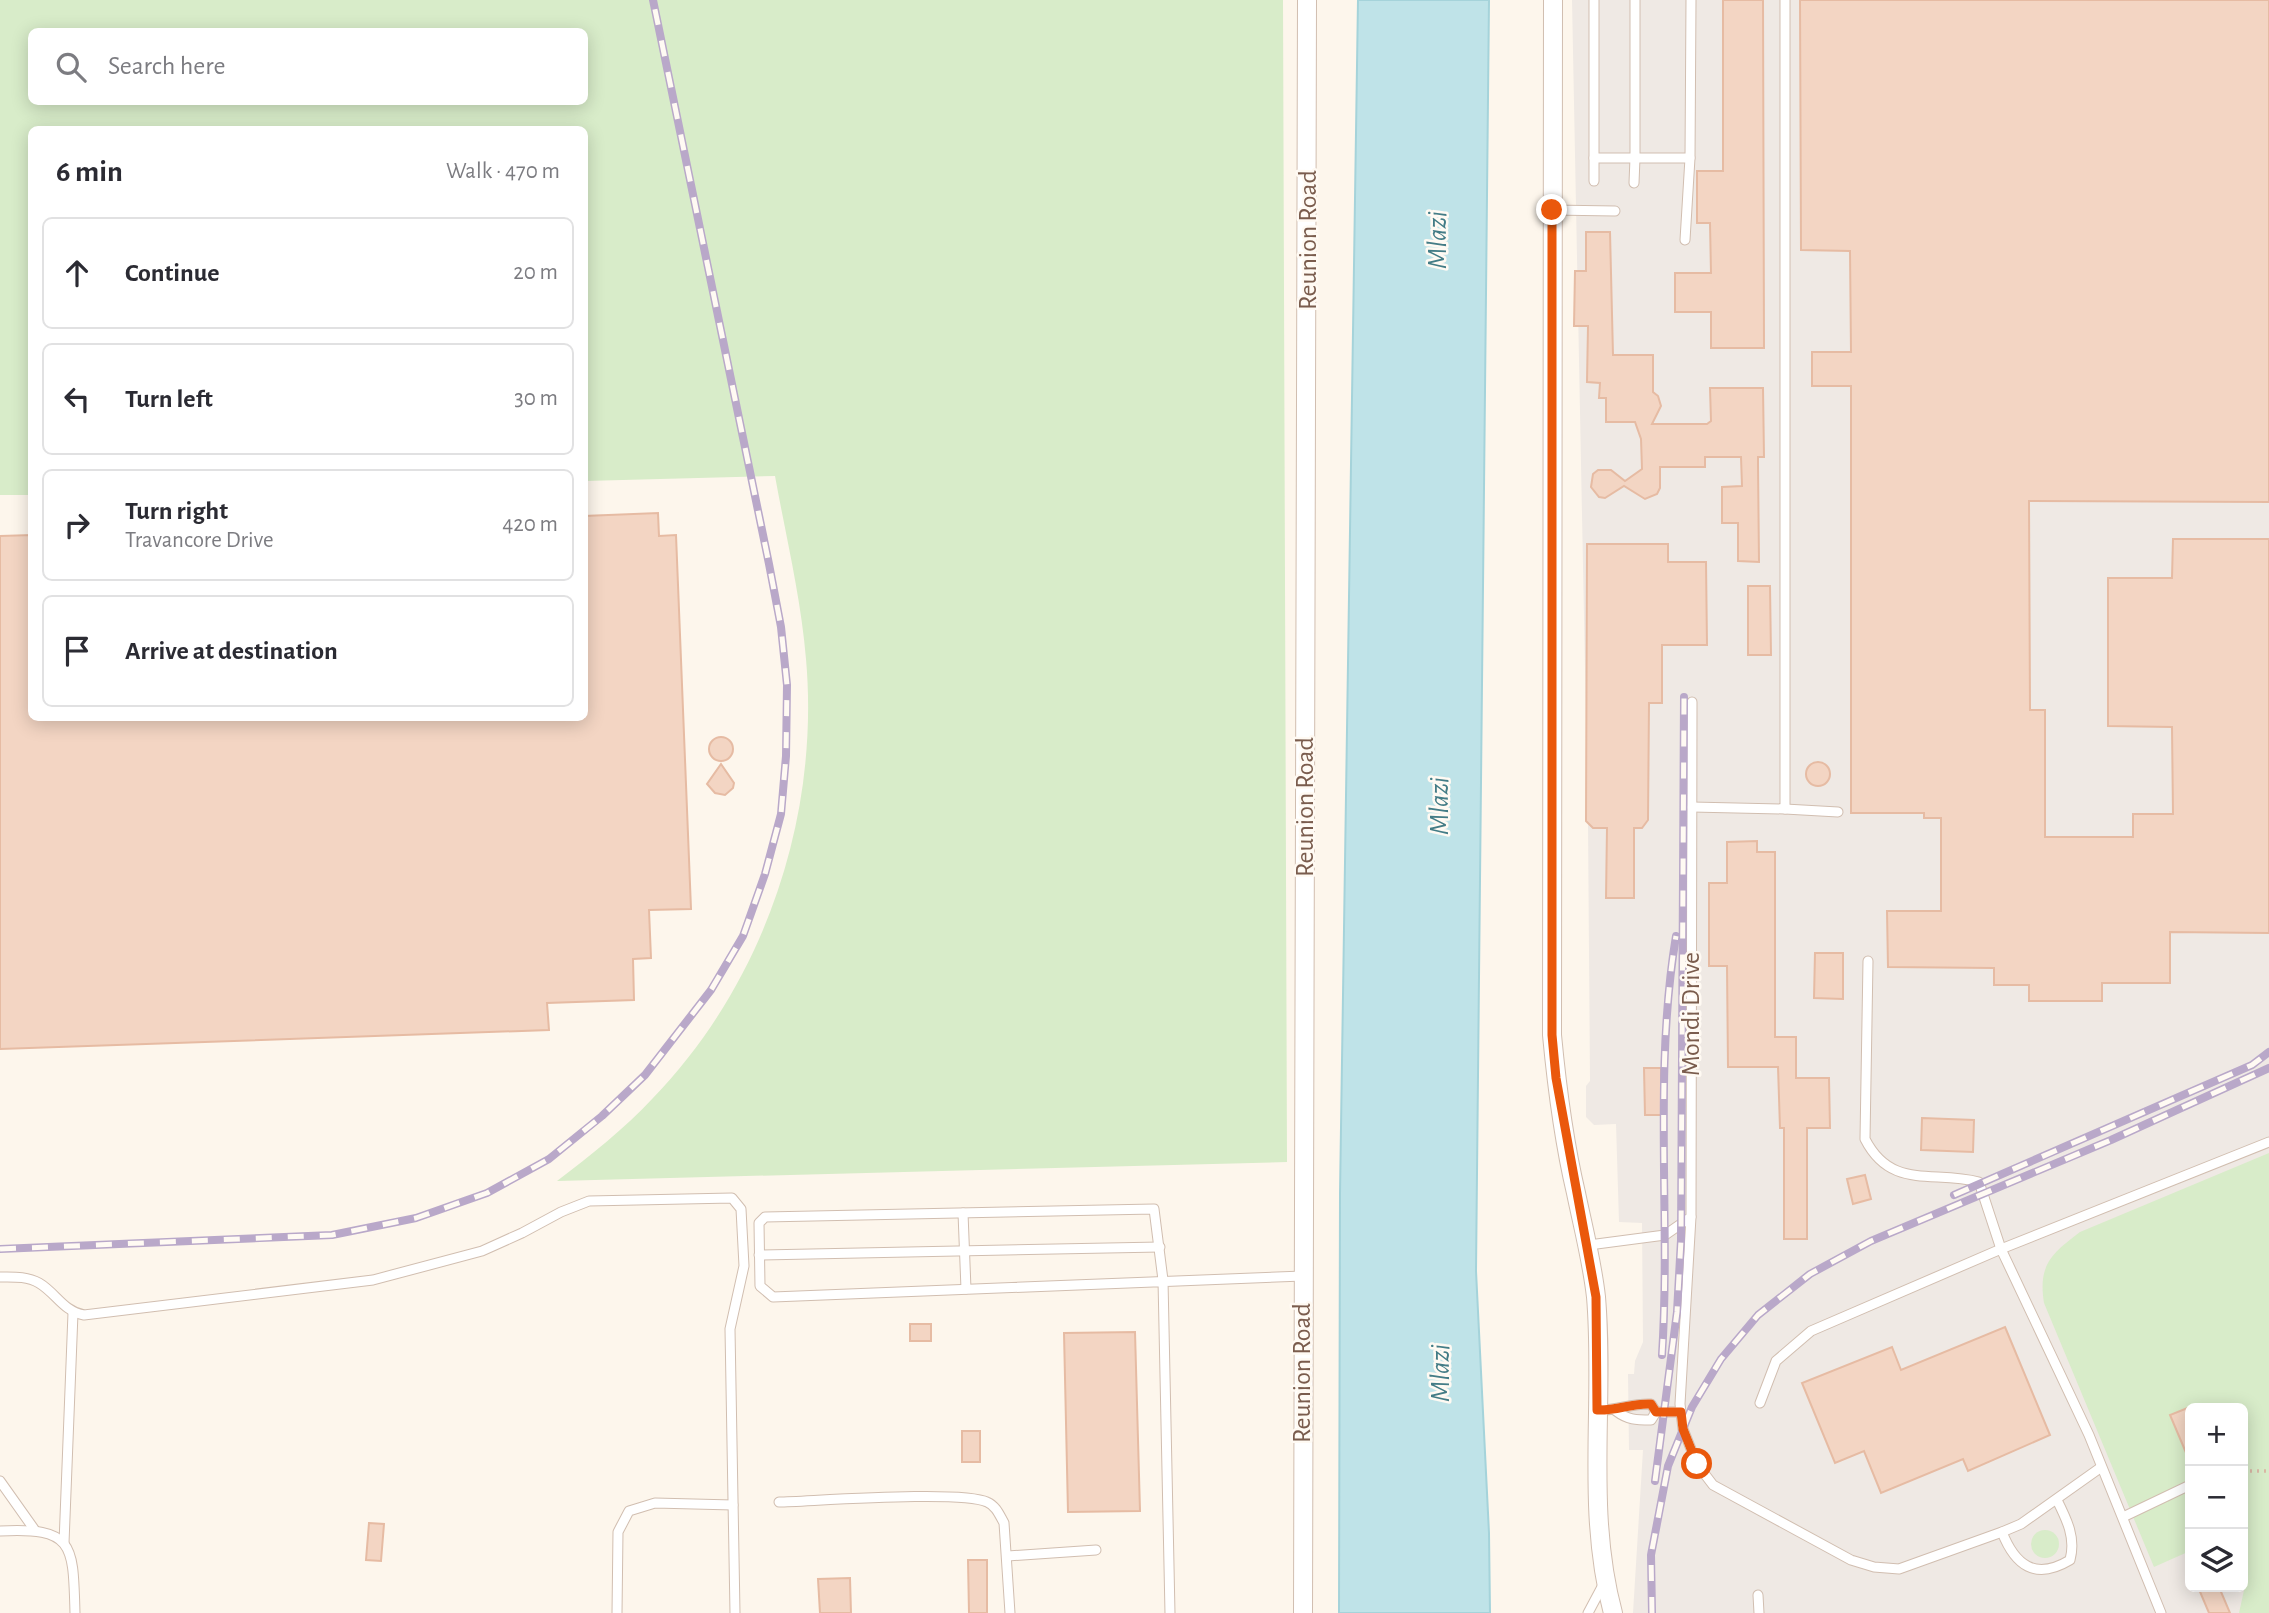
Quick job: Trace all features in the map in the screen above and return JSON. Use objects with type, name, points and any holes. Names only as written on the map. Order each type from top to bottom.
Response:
[{"type":"street","name":"Reunion Road","points":[[1303,1613],[1307,0]]},
{"type":"street","points":[[1553,0],[1552,1035],[1556,1078],[1575,1190],[1589,1245],[1596,1297],[1598,1532],[1604,1581],[1613,1613]]},
{"type":"lane","points":[[1594,0],[1594,181]]},
{"type":"lane","points":[[1634,183],[1635,0]]},
{"type":"lane","points":[[1685,240],[1690,158],[1691,0]]},
{"type":"lane","points":[[1785,0],[1785,809]]},
{"type":"lane","points":[[1594,158],[1690,158]]},
{"type":"lane","points":[[1552,210],[1615,211]]},
{"type":"lane","name":"Mondi Drive","points":[[1692,702],[1691,1217],[1681,1412],[1683,1429],[1697,1464],[1713,1485],[1851,1560],[1874,1567],[1899,1569],[2021,1524],[2100,1468]]},
{"type":"lane","points":[[1692,807],[1838,811]]},
{"type":"lane","points":[[1868,961],[1865,1139],[1874,1156],[1891,1171],[1979,1182],[2001,1249],[2089,1435],[2100,1468],[2123,1517],[2161,1613]]},
{"type":"lane","points":[[1760,1403],[1776,1361],[1811,1331],[2001,1249],[2269,1142]]},
{"type":"lane","points":[[0,1277],[21,1277],[38,1283],[73,1313],[84,1315],[373,1280],[482,1251],[589,1201],[732,1198],[741,1209],[744,1266],[730,1320],[735,1613]]},
{"type":"lane","points":[[1170,1613],[1163,1280],[1157,1212],[1147,1207],[765,1217],[759,1223],[760,1286],[773,1297],[1163,1280],[1303,1276]]},
{"type":"lane","points":[[963,1213],[965,1289]]},
{"type":"lane","points":[[1589,1245],[1665,1235],[1691,1217]]},
{"type":"lane","points":[[759,1255],[1160,1247]]},
{"type":"lane","points":[[64,1543],[73,1313]]},
{"type":"lane","points":[[1616,1411],[1628,1403],[1651,1404],[1656,1412]]},
{"type":"lane","points":[[1597,1410],[1616,1411],[1628,1420],[1651,1420],[1656,1412]]},
{"type":"lane","points":[[1656,1412],[1681,1412]]},
{"type":"lane","points":[[0,1481],[34,1529]]},
{"type":"lane","points":[[2123,1517],[2185,1487]]},
{"type":"lane","points":[[779,1502],[975,1498],[997,1510],[1004,1523],[1010,1613]]},
{"type":"lane","points":[[2002,1532],[2011,1556],[2030,1567],[2043,1571],[2070,1560],[2074,1547],[2068,1522],[2057,1500]]},
{"type":"lane","points":[[617,1613],[618,1532],[629,1511],[655,1503],[733,1505]]},
{"type":"lane","points":[[0,1531],[34,1529],[53,1534],[64,1543],[72,1558],[75,1613]]},
{"type":"lane","points":[[1008,1556],[1096,1550]]},
{"type":"lane","points":[[1588,1613],[1604,1581]]},
{"type":"lane","points":[[1758,1595],[1759,1613]]},
{"type":"path","points":[[2248,1471],[2269,1471]]},
{"type":"shaded area","points":[[1572,0],[2269,0],[2269,1613],[1633,1613],[1643,1450],[1629,1450],[1628,1374],[1634,1374],[1635,1361],[1643,1342],[1642,1223],[1619,1222],[1616,1124],[1594,1125],[1586,1117],[1586,1086],[1590,1081],[1588,823]]},
{"type":"green space","points":[[0,0],[1283,0],[1287,1162],[557,1181],[619,1131],[653,1098],[692,1053],[726,1003],[754,950],[776,895],[793,837],[804,778],[808,719],[801,613],[775,476],[588,481],[588,126],[28,126],[28,495],[0,495]]},
{"type":"green space","points":[[2269,1153],[2269,1613],[2239,1613],[2244,1592],[2248,1592],[2248,1403],[2185,1403],[2185,1553],[2154,1567],[2044,1303],[2043,1279],[2049,1262],[2061,1247],[2080,1232]]},
{"type":"green space","points":[[2045,1530],[2055,1534],[2059,1544],[2055,1554],[2045,1558],[2035,1554],[2031,1544],[2035,1534]]},
{"type":"water","name":"Mlazi","points":[[1358,0],[1489,0],[1476,1271],[1489,1533],[1490,1613],[1339,1613],[1340,1194]]},
{"type":"building","points":[[1723,0],[1763,0],[1764,348],[1711,348],[1711,312],[1675,312],[1675,273],[1711,273],[1710,223],[1697,223],[1697,171],[1723,171]]},
{"type":"building","points":[[1800,0],[2269,0],[2269,502],[2029,501],[2030,710],[2045,710],[2045,837],[2133,837],[2133,814],[2173,814],[2172,727],[2108,726],[2108,578],[2172,578],[2173,539],[2269,539],[2269,933],[2170,932],[2170,983],[2102,983],[2102,1001],[2029,1001],[2029,985],[1994,985],[1994,968],[1888,967],[1887,911],[1941,911],[1941,818],[1924,818],[1924,813],[1851,813],[1851,386],[1812,386],[1812,352],[1851,352],[1850,251],[1801,250]]},
{"type":"building","points":[[1586,232],[1610,232],[1613,355],[1653,355],[1653,392],[1658,396],[1661,406],[1652,424],[1707,424],[1711,421],[1710,388],[1763,388],[1764,457],[1758,457],[1759,562],[1738,561],[1738,523],[1722,523],[1722,487],[1742,486],[1741,457],[1705,457],[1705,467],[1660,467],[1660,488],[1657,494],[1645,499],[1624,486],[1605,498],[1599,497],[1591,487],[1593,474],[1598,470],[1611,470],[1625,481],[1642,469],[1641,439],[1635,422],[1606,422],[1606,398],[1599,398],[1600,383],[1587,382],[1588,326],[1574,326],[1575,271],[1586,271]]},
{"type":"building","points":[[658,513],[659,536],[676,535],[691,909],[649,910],[651,958],[633,959],[634,1000],[547,1003],[549,1030],[0,1049],[0,536],[28,535],[28,721],[588,721],[588,516]]},
{"type":"building","points":[[1587,544],[1668,544],[1668,562],[1706,562],[1707,645],[1662,645],[1662,703],[1649,703],[1648,820],[1642,828],[1634,828],[1634,898],[1606,898],[1607,828],[1593,828],[1586,821]]},
{"type":"building","points":[[1748,586],[1770,586],[1771,655],[1748,655]]},
{"type":"building","points":[[721,737],[732,744],[733,749],[726,760],[721,761],[710,754],[709,749],[716,738]]},
{"type":"building","points":[[1818,762],[1826,766],[1830,774],[1826,782],[1818,786],[1810,782],[1806,774],[1810,766]]},
{"type":"building","points":[[721,764],[734,783],[733,788],[725,795],[715,793],[707,784]]},
{"type":"building","points":[[1757,841],[1757,852],[1775,852],[1775,1037],[1796,1037],[1796,1078],[1829,1078],[1830,1128],[1807,1128],[1807,1239],[1784,1239],[1784,1128],[1780,1128],[1778,1067],[1728,1067],[1727,966],[1709,966],[1709,883],[1727,883],[1727,842]]},
{"type":"building","points":[[1815,953],[1843,953],[1843,999],[1814,998]]},
{"type":"building","points":[[1644,1068],[1661,1068],[1661,1115],[1645,1115]]},
{"type":"building","points":[[1922,1118],[1974,1120],[1973,1152],[1921,1150]]},
{"type":"building","points":[[1865,1175],[1871,1199],[1853,1204],[1847,1179]]},
{"type":"building","points":[[910,1324],[931,1324],[931,1341],[910,1341]]},
{"type":"building","points":[[2005,1327],[2050,1435],[1968,1471],[1963,1459],[1881,1493],[1864,1451],[1835,1463],[1802,1383],[1892,1347],[1901,1370]]},
{"type":"building","points":[[1135,1332],[1140,1511],[1068,1512],[1064,1333]]},
{"type":"building","points":[[2185,1409],[2185,1450],[2170,1415]]},
{"type":"building","points":[[962,1431],[980,1431],[980,1462],[962,1462]]},
{"type":"building","points":[[369,1523],[384,1524],[381,1561],[366,1560]]},
{"type":"building","points":[[968,1560],[987,1560],[987,1613],[969,1613]]},
{"type":"building","points":[[850,1578],[851,1613],[820,1613],[818,1579]]},
{"type":"building","points":[[2200,1592],[2221,1592],[2230,1613],[2209,1613]]},
{"type":"railway","points":[[0,1249],[332,1235],[416,1218],[487,1193],[549,1159],[602,1116],[645,1075],[711,990],[743,936],[765,874],[781,814],[786,756],[787,685],[781,627],[769,564],[653,0]]},
{"type":"railway","points":[[1655,1481],[1677,1312],[1681,1240],[1684,697]]},
{"type":"railway","points":[[1662,1355],[1665,1040],[1676,936]]},
{"type":"railway","points":[[1954,1195],[2252,1065],[2269,1052]]},
{"type":"railway","points":[[1652,1613],[1651,1555],[1668,1466],[1692,1407],[1721,1359],[1758,1315],[1810,1274],[1871,1241],[2111,1140],[2269,1068]]},
{"type":"route","points":[[1552,210],[1552,1035],[1556,1078],[1575,1190],[1589,1245],[1596,1297],[1597,1410],[1616,1411],[1628,1403],[1651,1404],[1656,1412],[1681,1412],[1683,1429],[1697,1464]]}]
